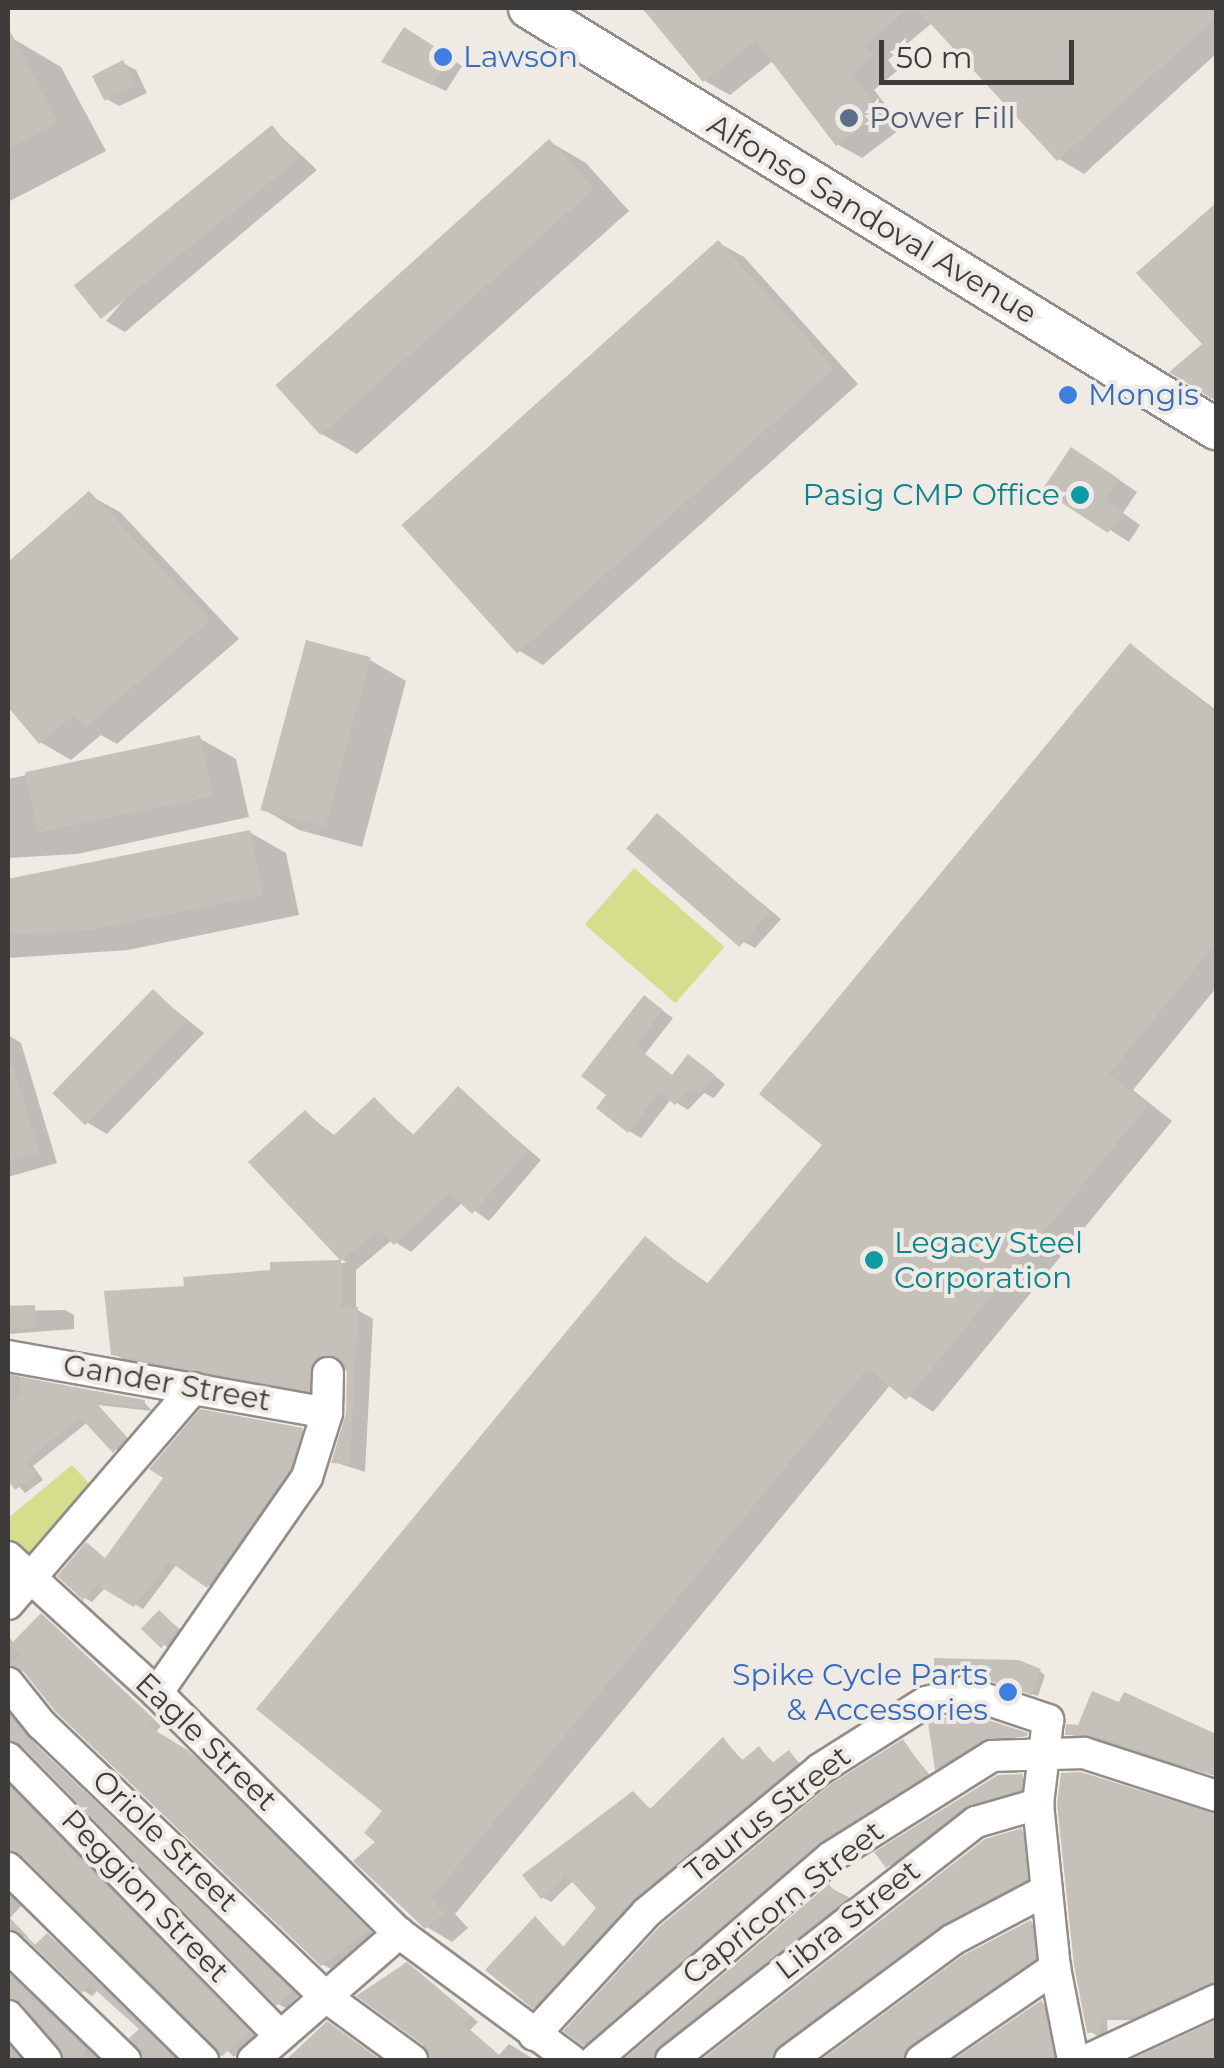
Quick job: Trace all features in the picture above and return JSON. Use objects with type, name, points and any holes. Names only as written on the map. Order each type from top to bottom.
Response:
[{"type":"main road","name":"Alfonso Sandoval Avenue","points":[[528,8],[1216,428]]},
{"type":"street","name":"Gander Street","points":[[8,1356],[327,1412]]},
{"type":"street","points":[[157,1693],[292,1505],[327,1412],[328,1373]]},
{"type":"street","points":[[8,1604],[32,1581],[194,1388]]},
{"type":"street","name":"Eagle Street","points":[[8,1558],[157,1693],[399,1933],[571,2060]]},
{"type":"street","name":"Oriole Street","points":[[8,1683],[41,1724],[326,1997],[412,2060]]},
{"type":"street","name":"Taurus Street","points":[[534,2035],[646,1913],[820,1769],[926,1702],[965,1692],[1048,1720],[1042,1754]]},
{"type":"street","name":"Capricorn Street","points":[[595,2060],[831,1857],[992,1756],[1084,1753],[1216,1796]]},
{"type":"street","points":[[1042,1754],[1038,1804],[1054,1968],[1073,2060]]},
{"type":"street","name":"Peggion Street","points":[[8,1758],[280,2036]]},
{"type":"street","name":"Libra Street","points":[[671,2060],[976,1822],[1038,1804]]},
{"type":"street","points":[[8,1868],[203,2060]]},
{"type":"street","points":[[790,2060],[952,1940],[1047,1890]]},
{"type":"street","points":[[253,2060],[399,1933]]},
{"type":"street","points":[[8,1948],[125,2060]]},
{"type":"street","points":[[922,2060],[1054,1968]]},
{"type":"street","points":[[1100,2058],[1216,2000]]},
{"type":"street","points":[[8,2016],[46,2060]]},
{"type":"green space","points":[[634,868],[725,947],[675,1003],[585,925]]},
{"type":"green space","points":[[72,1465],[97,1492],[25,1562],[8,1541],[8,1518]]},
{"type":"building","points":[[642,8],[909,8],[864,45],[873,56],[851,74],[880,111],[836,146],[756,41],[703,82]]},
{"type":"building","points":[[916,8],[1216,8],[1216,18],[1057,161]]},
{"type":"building","points":[[8,27],[58,123],[8,149]]},
{"type":"building","points":[[404,27],[451,57],[432,85],[381,62]]},
{"type":"building","points":[[123,60],[136,85],[105,101],[92,76]]},
{"type":"building","points":[[272,125],[299,158],[101,319],[74,285]]},
{"type":"building","points":[[549,139],[594,189],[320,435],[276,385]]},
{"type":"building","points":[[1216,203],[1216,401],[1169,372],[1202,344],[1136,273]]},
{"type":"building","points":[[718,240],[834,369],[517,654],[401,525]]},
{"type":"building","name":"Pasig CMP Office","points":[[1071,447],[1119,479],[1105,501],[1123,512],[1108,533],[1042,490]]},
{"type":"building","points":[[89,491],[210,620],[85,728],[74,715],[39,744],[8,707],[8,562]]},
{"type":"building","points":[[306,640],[371,657],[325,827],[260,810]]},
{"type":"building","name":"Legacy Steel Corporation","points":[[1130,643],[1216,713],[1216,943],[1109,1074],[1148,1105],[906,1400],[867,1368],[431,1898],[444,1913],[425,1929],[353,1861],[375,1842],[364,1833],[382,1811],[256,1709],[645,1236],[706,1285],[822,1145],[759,1094]]},
{"type":"building","points":[[200,735],[213,796],[38,833],[25,772]]},
{"type":"building","points":[[657,813],[770,911],[739,947],[626,848]]},
{"type":"building","points":[[250,830],[263,895],[90,930],[8,935],[8,879]]},
{"type":"building","points":[[153,989],[186,1021],[85,1125],[52,1093]]},
{"type":"building","points":[[644,995],[663,1010],[635,1046],[672,1075],[688,1054],[715,1075],[700,1094],[691,1087],[675,1105],[659,1092],[628,1133],[596,1108],[606,1095],[581,1076]]},
{"type":"building","points":[[13,1065],[39,1152],[8,1162],[8,1066]]},
{"type":"building","points":[[458,1086],[528,1150],[472,1214],[449,1193],[394,1245],[378,1230],[341,1261],[341,1307],[358,1307],[350,1464],[331,1463],[346,1413],[347,1372],[337,1357],[313,1362],[309,1391],[111,1355],[104,1291],[184,1286],[183,1277],[270,1270],[270,1262],[340,1260],[248,1162],[305,1110],[332,1137],[374,1097],[412,1136]]},
{"type":"building","points":[[35,1305],[36,1328],[11,1329],[10,1306]]},
{"type":"building","points":[[20,1377],[145,1400],[144,1408],[94,1402],[126,1438],[113,1453],[80,1417],[26,1461],[36,1475],[15,1490],[8,1480],[8,1402],[20,1397]]},
{"type":"building","points":[[200,1409],[303,1428],[290,1469],[207,1588],[169,1561],[134,1607],[97,1585],[83,1600],[57,1576],[86,1542],[105,1558],[163,1478],[149,1469]]},
{"type":"building","points":[[159,1610],[179,1629],[161,1648],[141,1629]]},
{"type":"building","points":[[41,1613],[154,1719],[148,1726],[189,1751],[370,1930],[321,1966],[55,1711],[23,1671],[9,1665],[21,1655],[10,1645]]},
{"type":"building","points":[[934,1658],[1019,1660],[1041,1669],[1032,1695],[970,1674],[934,1680]]},
{"type":"building","points":[[1092,1691],[1119,1702],[1124,1692],[1216,1734],[1216,1776],[1090,1735],[1065,1735],[1066,1724],[1078,1725]]},
{"type":"building","points":[[8,1712],[28,1738],[292,1991],[276,2006],[21,1745],[8,1740]]},
{"type":"building","points":[[964,1712],[1028,1733],[1027,1736],[983,1740],[935,1770],[928,1723]]},
{"type":"building","points":[[723,1737],[741,1761],[759,1746],[772,1763],[789,1750],[798,1762],[634,1899],[533,2009],[485,1970],[535,1916],[563,1947],[596,1908],[566,1875],[541,1899],[522,1875],[633,1791],[650,1809]]},
{"type":"building","points":[[903,1739],[927,1775],[819,1843],[583,2046],[563,2031],[659,1927],[831,1784]]},
{"type":"building","points":[[1081,1772],[1216,1814],[1216,1981],[1136,2016],[1100,2017],[1100,2032],[1087,2033],[1074,1965],[1057,1804],[1061,1773]]},
{"type":"building","points":[[1023,1774],[1021,1789],[965,1807],[886,1868],[874,1852],[998,1775]]},
{"type":"building","points":[[10,1787],[249,2032],[221,2057],[21,1855],[8,1850]]},
{"type":"building","points":[[1022,1828],[1027,1879],[941,1925],[779,2045],[771,2060],[701,2060],[985,1839]]},
{"type":"building","points":[[829,1884],[839,1897],[849,1897],[659,2045],[653,2060],[623,2060]]},
{"type":"building","points":[[8,1917],[35,1945],[47,1933],[177,2060],[143,2060],[129,2038],[139,2029],[90,1985],[82,1993],[21,1934],[8,1929]]},
{"type":"building","points":[[1031,1920],[1035,1959],[910,2045],[902,2060],[821,2060],[962,1956]]},
{"type":"building","points":[[407,1962],[471,2016],[463,2024],[505,2060],[431,2060],[423,2045],[356,1996]]},
{"type":"building","points":[[8,1973],[87,2050],[77,2060],[64,2060],[22,2004],[8,1998]]},
{"type":"building","points":[[1042,2000],[1054,2060],[953,2060]]},
{"type":"building","points":[[1216,2020],[1216,2060],[1130,2060]]},
{"type":"building","points":[[327,2021],[381,2060],[286,2060]]},
{"type":"place","name":"Lawson","points":[[443,57]]},
{"type":"place","name":"Power Fill","points":[[849,118]]},
{"type":"place","name":"Mongis","points":[[1068,395]]},
{"type":"place","name":"Pasig CMP Office","points":[[1080,495]]},
{"type":"place","name":"Legacy Steel Corporation","points":[[874,1260]]},
{"type":"place","name":"Spike Cycle Parts & Accessories","points":[[1008,1692]]}]
